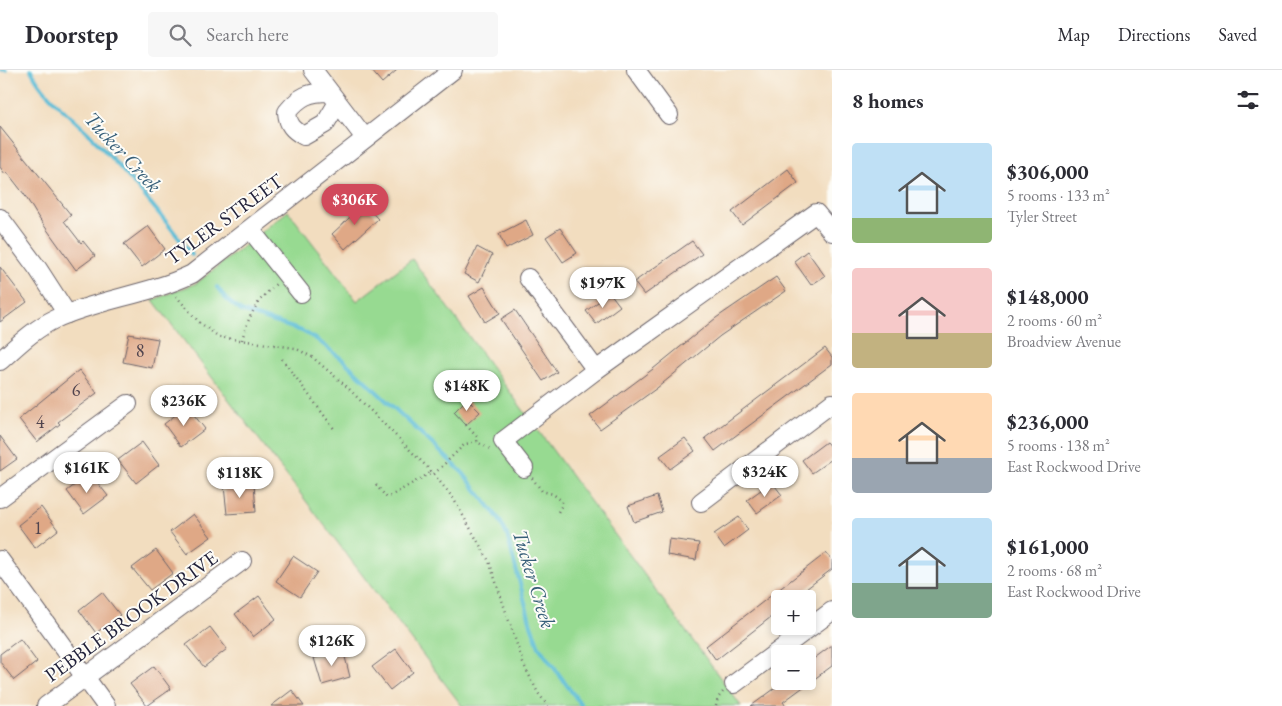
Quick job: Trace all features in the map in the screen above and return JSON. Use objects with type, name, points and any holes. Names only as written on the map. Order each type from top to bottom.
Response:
[{"type":"street","points":[[313,70],[365,138]]},
{"type":"street","points":[[636,70],[669,115]]},
{"type":"street","name":"TYLER STREET","points":[[0,361],[32,334],[67,314],[158,289],[192,274],[447,72]]},
{"type":"street","points":[[528,473],[503,441],[596,370],[816,213],[832,232]]},
{"type":"street","points":[[0,218],[67,314]]},
{"type":"street","points":[[250,229],[301,293]]},
{"type":"street","points":[[528,278],[596,370]]},
{"type":"street","points":[[701,502],[832,403]]},
{"type":"street","points":[[0,498],[128,404]]},
{"type":"street","points":[[0,560],[106,706]]},
{"type":"street","name":"PEBBLE BROOK DRIVE","points":[[46,706],[242,561]]},
{"type":"street","points":[[729,687],[832,611]]},
{"type":"path","points":[[242,340],[256,304],[273,287]]},
{"type":"path","points":[[175,295],[199,322],[215,334],[231,340],[295,348],[312,357],[346,386],[433,473],[453,498],[489,561],[523,663],[538,693],[548,706]]},
{"type":"path","points":[[282,360],[335,430]]},
{"type":"path","points":[[376,486],[387,498],[433,473],[465,444],[477,442],[478,438],[466,425]]},
{"type":"path","points":[[528,473],[542,491],[553,494],[562,501],[562,506],[558,512]]},
{"type":"path","points":[[716,706],[718,698],[729,687]]},
{"type":"green space","points":[[288,211],[357,301],[412,259],[741,706],[462,706],[153,300],[197,283]]},
{"type":"building","points":[[371,70],[397,70],[382,83]]},
{"type":"building","points":[[0,127],[71,215],[64,221],[81,243],[83,241],[95,256],[76,270],[24,194],[7,172],[5,174],[0,167]]},
{"type":"building","points":[[788,169],[798,183],[742,225],[732,212]]},
{"type":"building","points":[[364,204],[378,219],[345,249],[332,234]]},
{"type":"building","points":[[526,220],[533,235],[506,249],[499,234]]},
{"type":"building","points":[[148,226],[165,249],[142,267],[124,244]]},
{"type":"building","points":[[560,228],[577,253],[563,262],[546,237]]},
{"type":"building","points":[[692,241],[702,254],[644,295],[634,282]]},
{"type":"building","points":[[477,247],[492,255],[479,282],[464,274]]},
{"type":"building","points":[[807,251],[825,276],[811,285],[794,261]]},
{"type":"building","points":[[0,267],[27,302],[0,322]]},
{"type":"building","points":[[776,277],[786,291],[720,336],[657,388],[600,429],[590,416],[653,369],[716,318]]},
{"type":"building","points":[[484,287],[500,313],[485,322],[469,296]]},
{"type":"building","points":[[610,293],[620,306],[596,324],[586,311]]},
{"type":"building","points":[[515,310],[557,372],[543,381],[501,319]]},
{"type":"building","points":[[129,334],[158,339],[152,368],[123,362]]},
{"type":"building","points":[[825,348],[832,357],[832,364],[715,451],[705,438]]},
{"type":"building","points":[[79,370],[97,393],[58,422],[60,424],[37,442],[19,419]]},
{"type":"building","points":[[467,399],[480,412],[466,425],[454,412]]},
{"type":"building","points":[[187,406],[205,429],[181,447],[164,424]]},
{"type":"building","points":[[0,436],[17,459],[0,471]]},
{"type":"building","points":[[685,438],[695,451],[670,469],[660,456]]},
{"type":"building","points":[[142,442],[159,465],[136,483],[118,460]]},
{"type":"building","points":[[826,442],[832,449],[832,459],[812,473],[802,460]]},
{"type":"building","points":[[90,473],[108,496],[84,514],[67,491]]},
{"type":"building","points":[[772,482],[782,495],[757,513],[747,500]]},
{"type":"building","points":[[254,483],[256,512],[227,514],[224,486]]},
{"type":"building","points":[[657,496],[662,512],[634,522],[628,506]]},
{"type":"building","points":[[41,507],[58,530],[35,548],[18,525]]},
{"type":"building","points":[[193,514],[211,537],[187,554],[170,532]]},
{"type":"building","points":[[739,517],[748,530],[724,548],[714,534]]},
{"type":"building","points":[[669,539],[699,543],[696,560],[667,555]]},
{"type":"building","points":[[156,550],[173,573],[150,590],[132,568]]},
{"type":"building","points":[[826,553],[832,560],[832,569],[805,590],[778,590]]},
{"type":"building","points":[[293,556],[317,572],[300,597],[276,581]]},
{"type":"building","points":[[102,592],[120,615],[96,633],[79,610]]},
{"type":"building","points":[[259,596],[276,619],[253,637],[235,614]]},
{"type":"building","points":[[771,596],[771,617],[716,660],[706,646]]},
{"type":"building","points":[[210,627],[227,649],[204,667],[186,645]]},
{"type":"building","points":[[20,639],[37,662],[14,680],[0,662],[0,654]]},
{"type":"building","points":[[832,645],[832,666],[816,678],[816,657]]},
{"type":"building","points":[[343,649],[350,677],[322,685],[314,658]]},
{"type":"building","points":[[396,649],[413,672],[390,690],[372,667]]},
{"type":"building","points":[[154,666],[171,689],[147,706],[130,684]]},
{"type":"building","points":[[292,690],[304,706],[271,706]]},
{"type":"building","points":[[773,690],[799,690],[783,702],[786,706],[751,706]]},
{"type":"waterway","points":[[0,70],[6,70]]},
{"type":"waterway","name":"Tucker Creek","points":[[31,70],[51,98],[93,138],[132,181],[192,255]]},
{"type":"waterway","name":"Tucker Creek","points":[[217,287],[227,300],[241,311],[302,331],[316,339],[342,359],[463,473],[499,519],[507,535],[531,625],[539,647],[582,706]]}]
